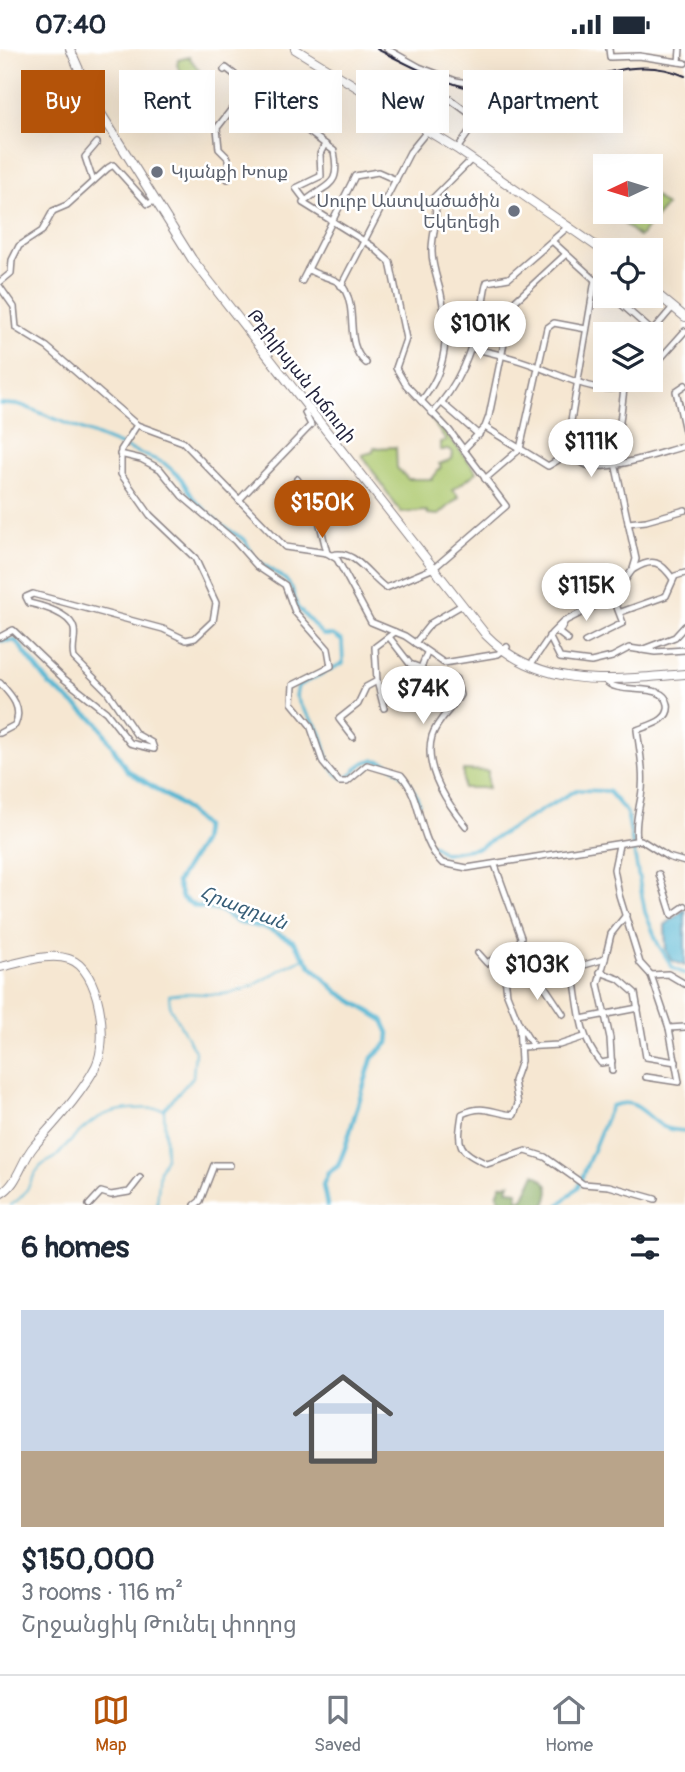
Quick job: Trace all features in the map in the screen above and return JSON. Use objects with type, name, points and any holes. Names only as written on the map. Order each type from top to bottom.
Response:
[{"type":"main road","name":"Թբիլիսյան խճուղի","points":[[72,49],[92,99],[192,259],[308,411],[505,649],[570,673],[598,675],[685,672]]},
{"type":"main road","name":"Թբիլիսյան խճուղի","points":[[72,49],[96,97],[195,257],[486,635],[505,649],[551,674],[605,680],[685,672]]},
{"type":"main road","points":[[295,49],[356,86]]},
{"type":"main road","points":[[433,133],[593,244]]},
{"type":"main road","points":[[663,299],[685,317]]},
{"type":"main road","points":[[0,967],[56,957],[77,962],[99,1001],[102,1036],[101,1053],[93,1071],[48,1133],[33,1147],[9,1188],[0,1194]]},
{"type":"street","points":[[387,49],[419,67],[463,82]]},
{"type":"street","points":[[610,49],[610,57],[654,57],[682,63],[680,49]]},
{"type":"street","points":[[224,70],[226,68],[229,71]]},
{"type":"street","points":[[228,179],[228,157],[219,149],[217,128],[229,113]]},
{"type":"street","points":[[305,203],[330,186],[338,173],[334,151],[310,133]]},
{"type":"street","points":[[341,286],[411,152],[426,133]]},
{"type":"street","points":[[457,149],[468,133]]},
{"type":"street","points":[[93,181],[85,157],[97,143]]},
{"type":"street","points":[[0,288],[14,307],[16,328],[47,347],[137,425],[183,442],[285,547],[337,553],[353,558],[386,588],[436,567],[506,506],[464,449],[396,368],[407,339],[393,267],[365,241],[305,203],[296,188],[321,176],[320,154],[325,144]]},
{"type":"street","points":[[421,401],[437,378],[444,353],[447,326],[432,254],[436,207],[432,199],[472,159]]},
{"type":"street","points":[[0,282],[11,273],[12,260],[19,246],[42,230],[53,211],[67,205],[113,166],[148,204],[154,201]]},
{"type":"street","points":[[302,281],[355,176],[378,172],[396,180]]},
{"type":"street","points":[[432,413],[456,383],[471,348],[482,312],[487,282],[509,278],[569,226]]},
{"type":"street","points":[[552,241],[593,278]]},
{"type":"street","points":[[464,449],[485,427],[497,389],[512,304],[566,254]]},
{"type":"street","points":[[308,269],[341,286],[349,306],[354,347],[366,363]]},
{"type":"street","points":[[565,456],[593,291]]},
{"type":"street","points":[[660,322],[673,307]]},
{"type":"street","points":[[625,308],[639,322]]},
{"type":"street","points":[[485,479],[520,449],[540,367],[545,332],[554,323],[586,329]]},
{"type":"street","points":[[663,356],[685,331]]},
{"type":"street","points":[[471,348],[503,354],[577,384],[593,385]]},
{"type":"street","points":[[685,384],[676,391],[685,431]]},
{"type":"street","points":[[533,661],[549,636],[565,621],[613,597],[633,569],[636,559],[615,463],[624,392]]},
{"type":"street","points":[[442,403],[479,435]]},
{"type":"street","points":[[239,500],[311,425],[305,413],[308,411]]},
{"type":"street","points":[[0,636],[13,630],[63,678],[106,712],[130,743],[154,749],[152,743],[136,734],[107,691],[74,658],[74,628],[71,622],[26,599],[28,594],[33,594],[163,629],[186,640],[195,638],[213,621],[216,603],[198,562],[150,515],[123,478],[120,452],[137,425]]},
{"type":"street","points":[[485,427],[548,466],[570,455],[589,465],[615,463],[685,446]]},
{"type":"street","points":[[120,452],[160,469],[200,513],[235,541],[266,575],[285,585],[291,605],[328,649],[331,660],[331,666],[293,685],[291,690],[292,703],[310,725],[323,763],[339,782],[347,782],[367,765],[401,775],[414,797],[423,836],[442,863],[463,868],[495,865],[641,840],[668,857],[685,862]]},
{"type":"street","points":[[297,479],[315,504],[330,554],[367,618],[450,663],[505,649]]},
{"type":"street","points":[[628,523],[685,510]]},
{"type":"street","points":[[633,569],[647,562],[657,562],[665,566],[673,579]]},
{"type":"street","points":[[621,613],[666,596],[673,579],[685,573]]},
{"type":"street","points":[[585,642],[622,625],[621,613],[613,597]]},
{"type":"street","points":[[415,643],[431,623],[462,605]]},
{"type":"street","points":[[565,621],[559,633],[568,640]]},
{"type":"street","points":[[641,650],[675,637],[685,626]]},
{"type":"street","points":[[384,708],[377,681],[375,647],[395,632]]},
{"type":"street","points":[[549,636],[557,655],[564,659],[591,662],[629,648],[685,650]]},
{"type":"street","points":[[389,637],[410,664],[424,672],[451,675],[460,688],[459,697],[432,737],[431,756],[436,779],[466,826]]},
{"type":"street","points":[[421,668],[428,653]]},
{"type":"street","points":[[605,680],[612,687],[661,695],[668,702],[664,718],[637,730],[641,776],[640,799],[636,810],[636,842]]},
{"type":"street","points":[[353,737],[339,719],[358,704],[366,687],[377,681]]},
{"type":"street","points":[[0,683],[15,701],[18,716],[15,725],[0,733]]},
{"type":"street","points":[[622,845],[614,873],[640,963],[651,975],[668,1028],[679,1082],[646,1077]]},
{"type":"street","points":[[495,865],[521,937],[512,973]]},
{"type":"street","points":[[659,874],[672,915],[685,906]]},
{"type":"street","points":[[612,1071],[598,984],[611,934],[626,915]]},
{"type":"street","points":[[478,953],[488,963],[520,943]]},
{"type":"street","points":[[533,1046],[519,1024],[507,994],[505,977],[512,973],[538,978],[572,966],[605,959]]},
{"type":"street","points":[[572,966],[584,1037],[601,1063],[612,1061]]},
{"type":"street","points":[[600,972],[631,987],[638,1008],[646,1057],[676,1062]]},
{"type":"street","points":[[651,975],[668,974],[685,984]]},
{"type":"street","points":[[538,978],[563,1014]]},
{"type":"street","points":[[581,1019],[638,1008]]},
{"type":"street","points":[[519,1024],[521,1061],[514,1081],[518,1104],[514,1115],[493,1108],[472,1109],[462,1114],[458,1141],[465,1153],[487,1164],[526,1151],[545,1157],[580,1183],[609,1187],[655,1199]]},
{"type":"street","points":[[668,1028],[685,1027]]},
{"type":"street","points":[[520,1047],[559,1045],[584,1037]]},
{"type":"street","points":[[195,1205],[200,1201],[214,1165],[230,1165]]},
{"type":"street","points":[[89,1205],[101,1192],[109,1195],[129,1192],[140,1178]]},
{"type":"green space","points":[[189,57],[199,70],[180,70],[178,60]]},
{"type":"green space","points":[[624,224],[650,224],[639,237]]},
{"type":"green space","points":[[434,418],[477,472],[453,490],[459,497],[439,515],[428,514],[427,511],[401,513],[362,455],[373,452],[374,448],[396,447],[397,468],[408,479],[432,479],[441,467],[439,464],[452,459],[453,453],[451,450],[440,450],[440,442],[446,441],[432,420]]},
{"type":"green space","points":[[463,770],[488,771],[488,788],[463,788]]},
{"type":"green space","points":[[535,1174],[544,1180],[548,1187],[545,1205],[503,1205],[497,1195],[501,1185],[510,1183],[507,1190],[517,1191],[518,1200],[523,1199]]},
{"type":"water","points":[[685,909],[685,966],[671,960],[666,950],[665,925]]},
{"type":"waterway","points":[[0,404],[21,405],[164,463],[181,478],[194,499],[221,525],[245,540],[255,559],[285,579],[292,588],[297,607],[323,635],[333,635],[342,641],[343,663],[298,686],[296,695],[320,732],[334,771],[346,778],[365,762],[385,762],[406,779],[419,803]]},
{"type":"waterway","name":"Հրազդան","points":[[0,640],[16,641],[50,685],[98,723],[127,770],[181,805],[204,827],[202,842],[177,882],[182,898],[195,906],[221,911],[237,922],[266,928],[293,941],[311,966],[338,992],[383,1020],[389,1033],[388,1043],[372,1058],[345,1148],[338,1166],[328,1173],[323,1185],[327,1205]]},
{"type":"waterway","points":[[431,844],[444,853],[478,848],[576,790],[608,791],[627,813],[645,912],[658,944],[673,968],[685,974]]},
{"type":"waterway","points":[[11,1205],[26,1191],[40,1167],[57,1156],[92,1122],[114,1111],[164,1109],[193,1077],[195,1051],[170,1007],[169,995],[222,994],[240,990],[305,958]]},
{"type":"waterway","points":[[559,1205],[578,1187],[611,1106],[627,1103],[634,1105],[664,1127],[685,1131]]},
{"type":"waterway","points":[[157,1205],[160,1169],[166,1157],[164,1110]]},
{"type":"railway","points":[[377,49],[440,79],[491,93],[530,92],[618,70],[640,68],[662,69],[685,76]]},
{"type":"place","name":"Կյանքի Խոսք","points":[[157,172]]},
{"type":"place","name":"Սուրբ Աստվածածին Եկեղեցի","points":[[514,211]]}]
